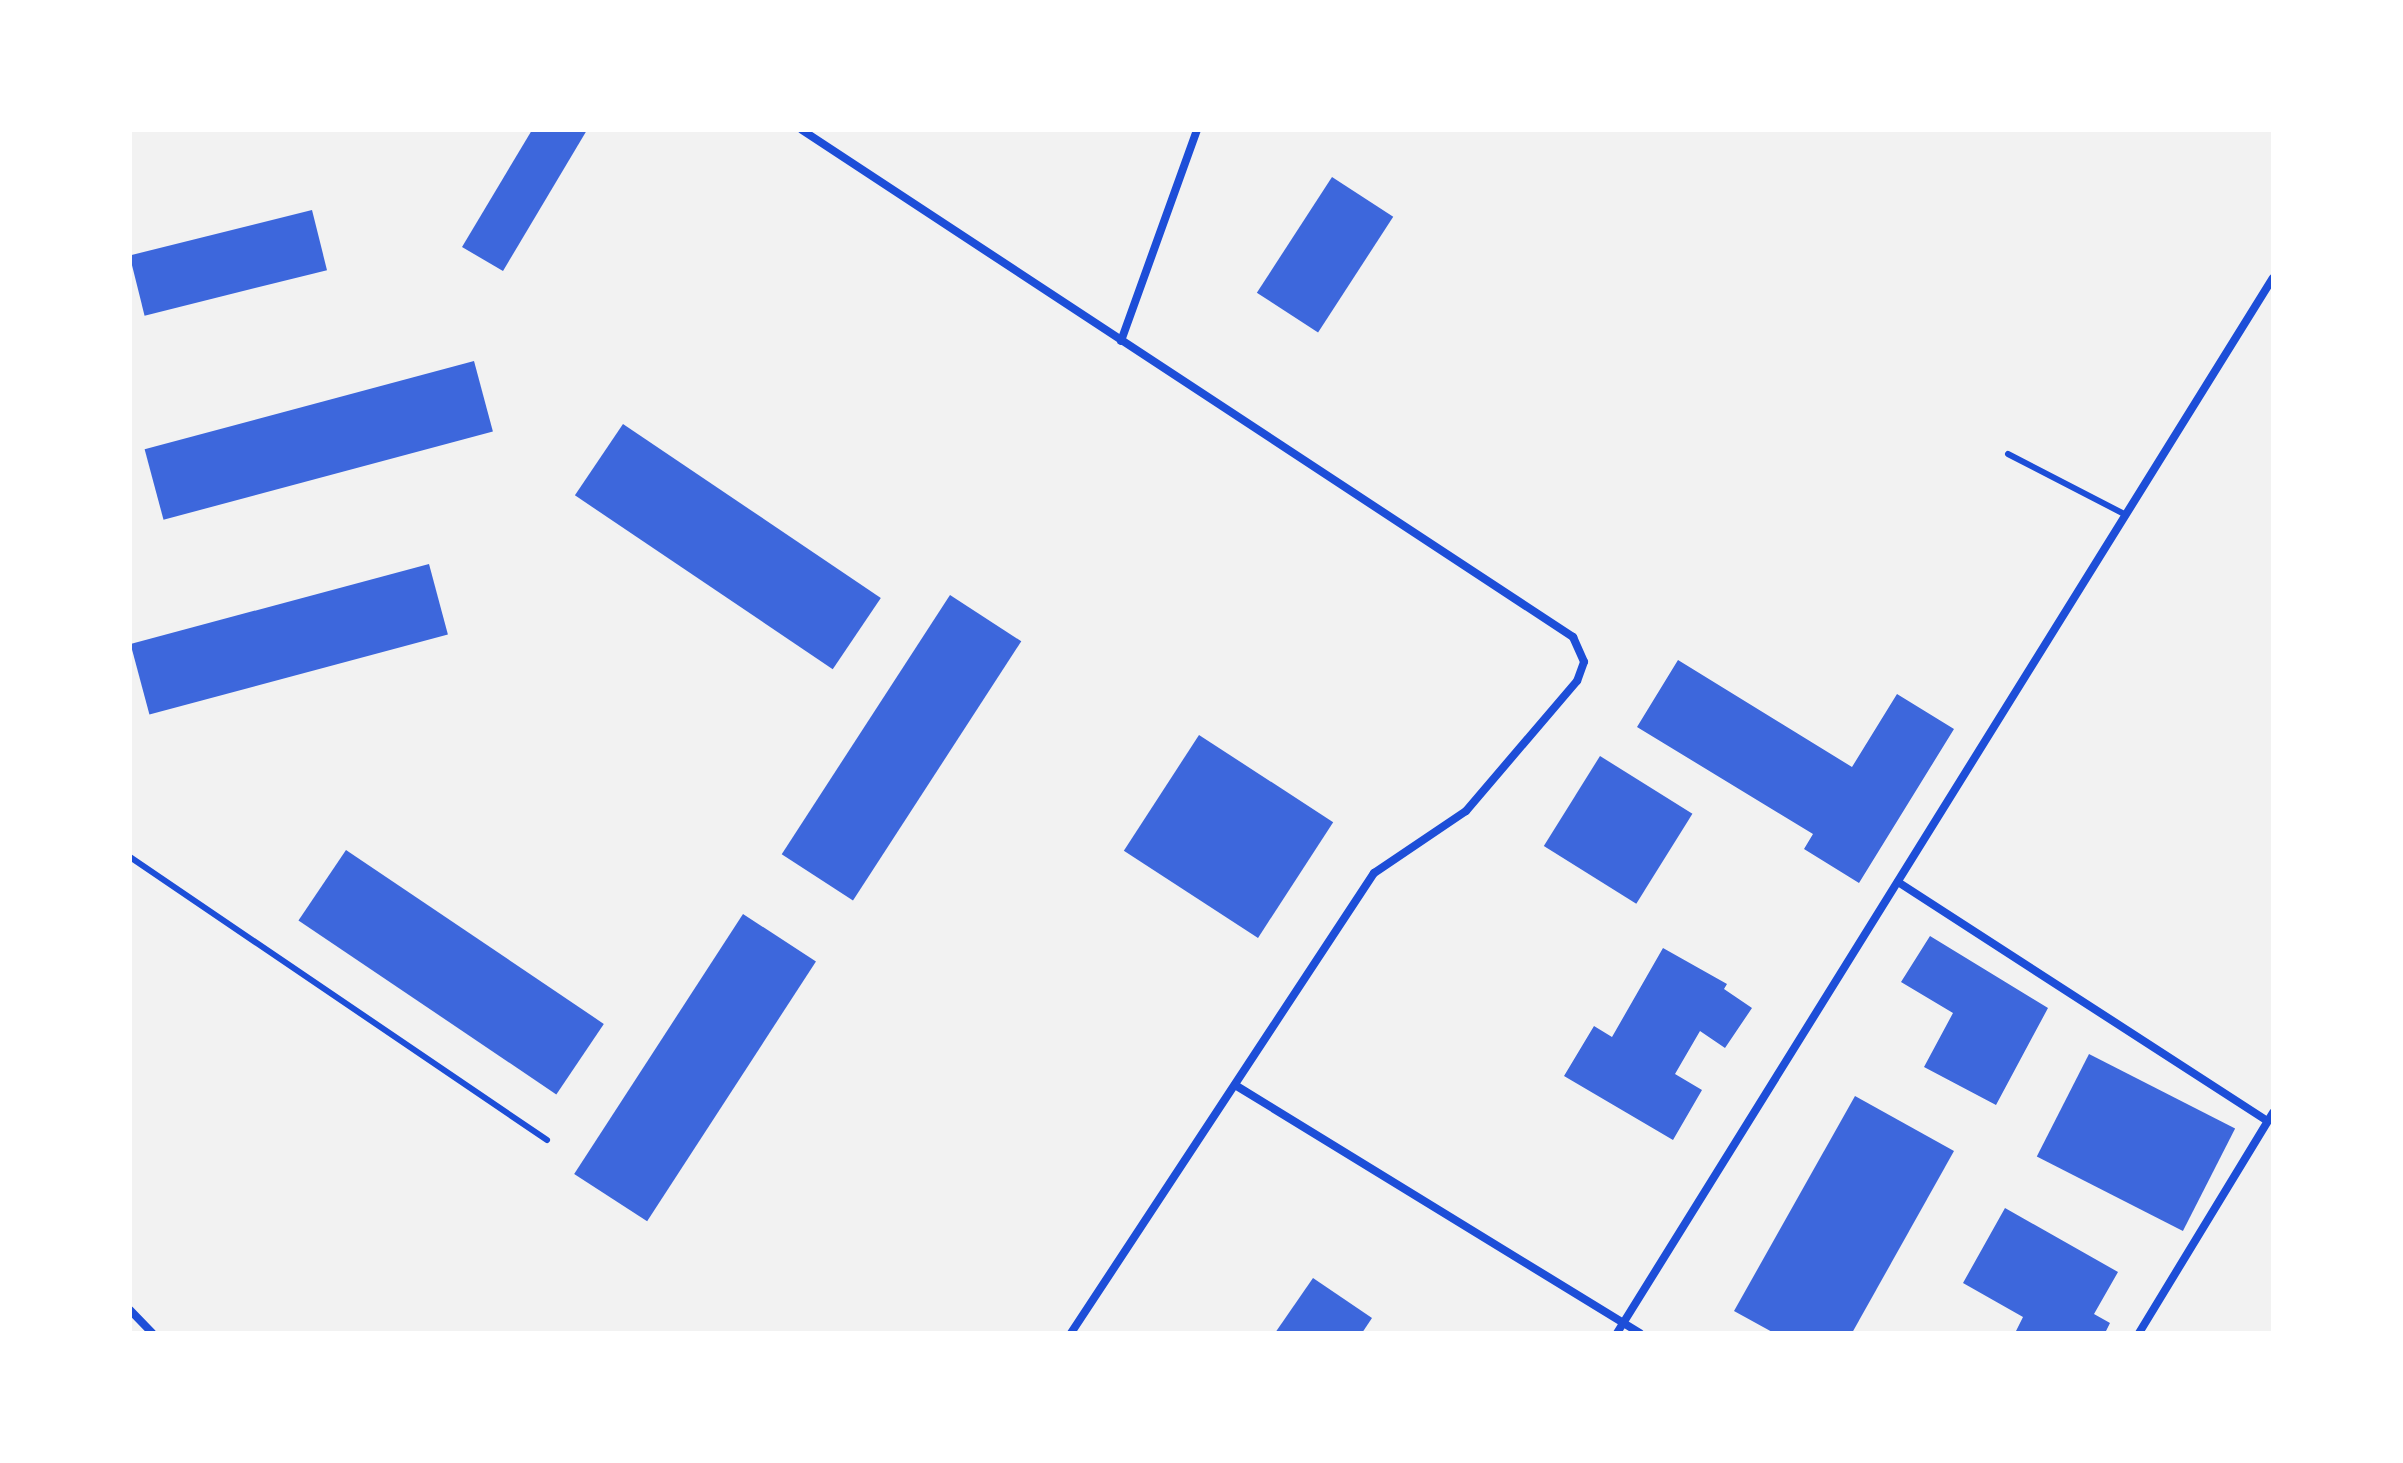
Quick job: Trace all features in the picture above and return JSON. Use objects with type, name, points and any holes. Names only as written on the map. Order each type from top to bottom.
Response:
[{"type":"street","points":[[802,130],[1573,637],[1584,662],[1577,681],[1466,811],[1374,873],[1071,1333]]},
{"type":"street","points":[[1121,341],[1197,130]]},
{"type":"street","points":[[1617,1333],[2273,278]]},
{"type":"street","points":[[1898,882],[2270,1117],[2139,1333]]},
{"type":"street","points":[[1235,1085],[1640,1333]]},
{"type":"street","points":[[130,1310],[152,1333]]},
{"type":"lane","points":[[2008,454],[2126,515]]},
{"type":"lane","points":[[130,857],[547,1140]]},
{"type":"building","points":[[532,130],[587,130],[503,271],[462,247]]},
{"type":"building","points":[[1332,177],[1393,217],[1318,332],[1257,293]]},
{"type":"building","points":[[312,210],[327,270],[145,316],[130,255]]},
{"type":"building","points":[[474,361],[493,432],[164,520],[145,449]]},
{"type":"building","points":[[623,424],[881,598],[833,669],[575,495]]},
{"type":"building","points":[[429,564],[448,635],[149,714],[131,644]]},
{"type":"building","points":[[950,595],[1021,641],[853,900],[782,854]]},
{"type":"building","points":[[1678,660],[1852,767],[1897,694],[1954,729],[1859,883],[1804,849],[1813,834],[1637,727]]},
{"type":"building","points":[[1199,735],[1333,822],[1258,938],[1124,851]]},
{"type":"building","points":[[1600,756],[1692,814],[1636,904],[1544,846]]},
{"type":"building","points":[[346,850],[604,1024],[556,1094],[298,920]]},
{"type":"building","points":[[743,914],[816,961],[647,1221],[574,1174]]},
{"type":"building","points":[[1930,936],[2048,1008],[1996,1105],[1924,1067],[1953,1013],[1901,982]]},
{"type":"building","points":[[1663,948],[1727,984],[1724,989],[1752,1008],[1725,1048],[1700,1031],[1675,1074],[1702,1090],[1673,1140],[1564,1076],[1594,1026],[1612,1037]]},
{"type":"building","points":[[2089,1054],[2235,1128],[2183,1231],[2037,1156]]},
{"type":"building","points":[[1855,1096],[1954,1151],[1852,1333],[1774,1333],[1734,1311]]},
{"type":"building","points":[[2005,1208],[2118,1272],[2094,1314],[2110,1323],[2105,1333],[2020,1333],[2016,1331],[2023,1317],[1963,1283]]},
{"type":"building","points":[[1313,1278],[1372,1318],[1362,1333],[1275,1333]]}]
